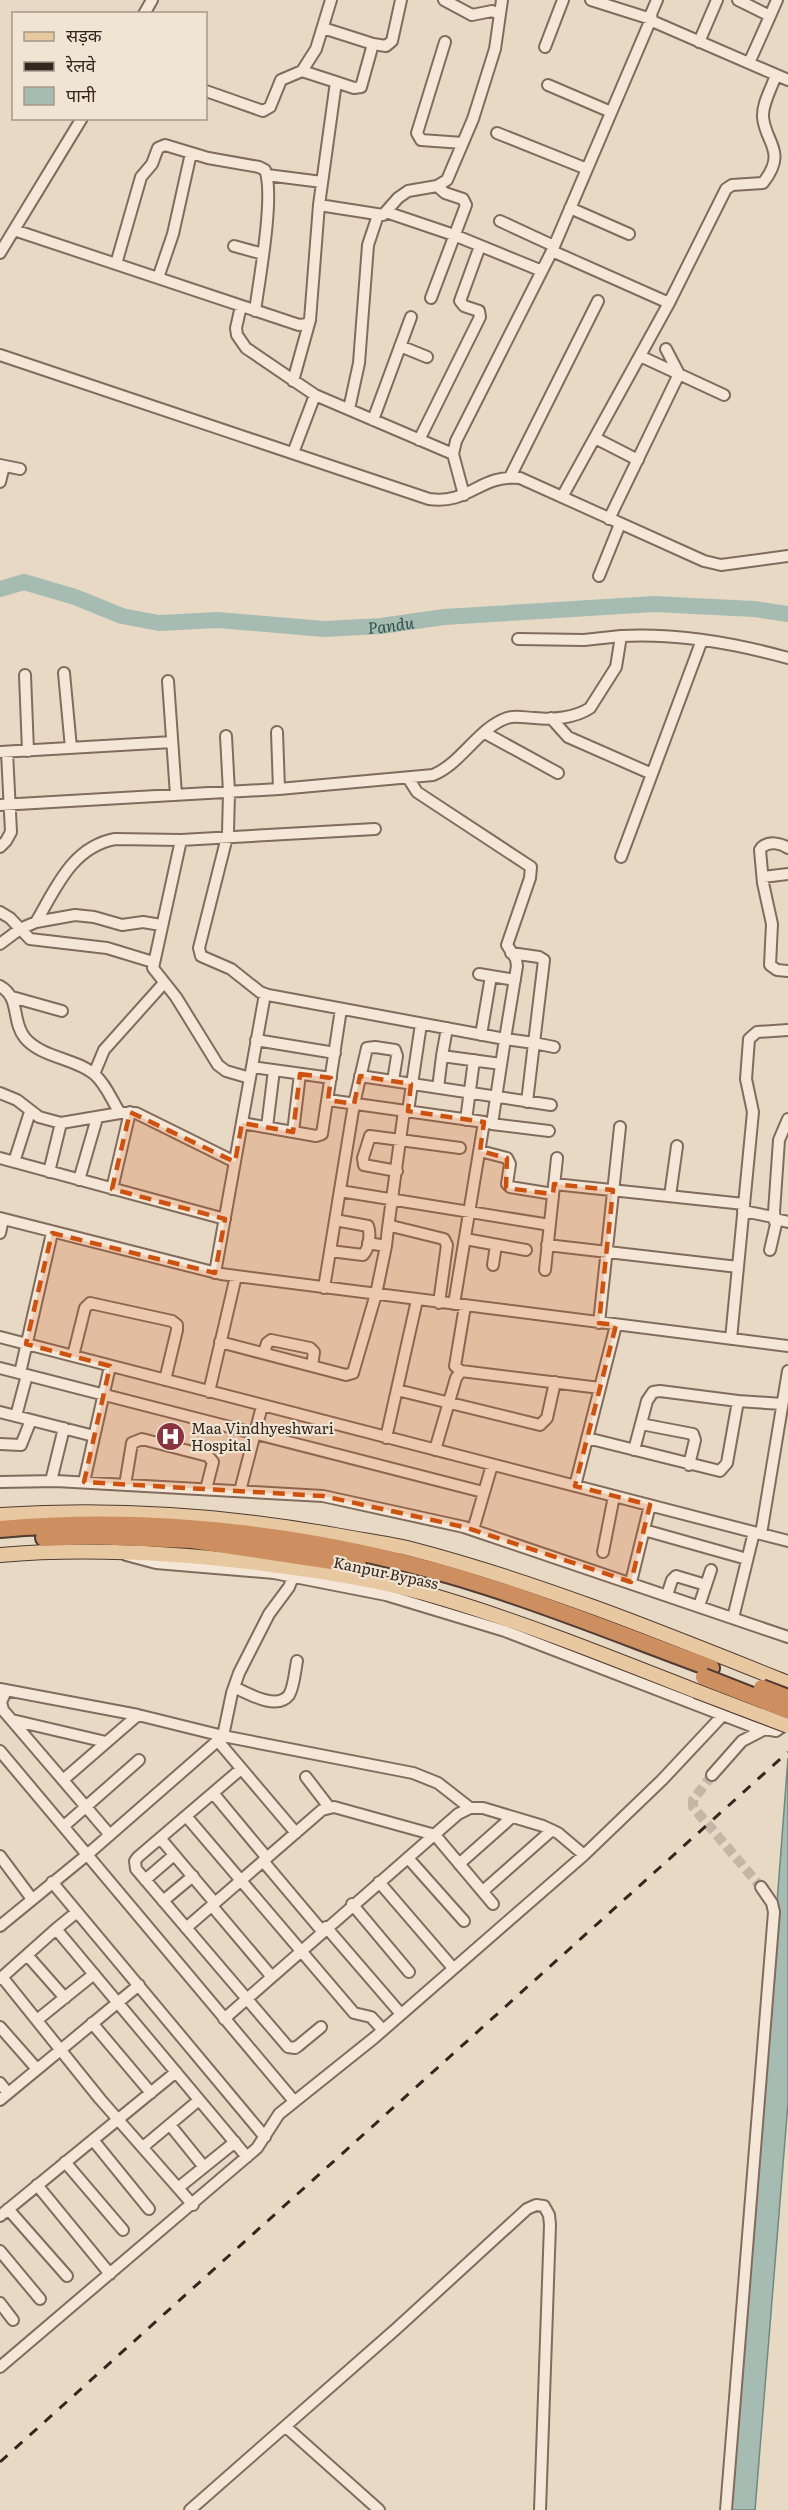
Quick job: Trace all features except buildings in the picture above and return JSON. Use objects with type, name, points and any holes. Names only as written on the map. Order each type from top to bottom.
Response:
[{"type":"highway","name":"Kanpur Bypass","points":[[0,1529],[94,1524],[198,1528],[294,1540],[405,1563],[489,1587],[788,1698]]},
{"type":"highway","name":"Kanpur Bypass","points":[[0,1541],[90,1536],[192,1540],[292,1553],[405,1573],[480,1595],[788,1710]]},
{"type":"main road","points":[[0,1515],[89,1511],[209,1518],[296,1528],[408,1549],[491,1572],[706,1650],[788,1684]]},
{"type":"main road","points":[[0,1555],[52,1550],[200,1555],[325,1572],[438,1597],[518,1622],[788,1726]]},
{"type":"street","points":[[207,91],[263,111],[270,107],[281,80],[302,71],[316,50],[331,0]]},
{"type":"street","points":[[323,28],[373,44],[389,44],[401,0]]},
{"type":"street","points":[[444,0],[472,15],[492,11],[500,14]]},
{"type":"street","points":[[349,409],[361,353],[368,245],[382,214],[398,198],[408,191],[437,186],[447,180],[463,143],[495,49],[502,0]]},
{"type":"street","points":[[545,47],[563,0]]},
{"type":"street","points":[[591,0],[651,19],[788,80]]},
{"type":"street","points":[[465,495],[453,454],[456,441],[553,248],[651,19],[657,0]]},
{"type":"street","points":[[699,42],[717,0]]},
{"type":"street","points":[[738,0],[770,16]]},
{"type":"street","points":[[749,63],[777,0]]},
{"type":"street","points":[[445,42],[417,133],[421,140],[463,143]]},
{"type":"street","points":[[302,71],[354,88],[361,87],[373,44]]},
{"type":"street","points":[[562,497],[669,303],[726,189],[732,185],[763,183],[778,164],[778,145],[763,118],[776,75]]},
{"type":"street","points":[[294,381],[310,320],[319,205],[336,82]]},
{"type":"street","points":[[548,85],[611,112]]},
{"type":"street","points":[[0,253],[81,120]]},
{"type":"street","points":[[497,133],[587,169]]},
{"type":"street","points":[[116,264],[141,177],[152,164],[158,148],[165,145],[191,153],[259,167],[265,170],[267,175],[266,228],[255,311]]},
{"type":"street","points":[[158,278],[173,234],[191,153]]},
{"type":"street","points":[[267,175],[322,182]]},
{"type":"street","points":[[431,298],[465,209],[463,199],[445,193],[437,186]]},
{"type":"street","points":[[319,205],[382,214],[454,235],[542,271]]},
{"type":"street","points":[[570,208],[629,234]]},
{"type":"street","points":[[500,221],[669,303]]},
{"type":"street","points":[[14,230],[298,325],[307,324],[310,320]]},
{"type":"street","points":[[234,246],[263,254]]},
{"type":"street","points":[[419,440],[480,317],[479,311],[464,306],[460,301],[480,246]]},
{"type":"street","points":[[510,477],[598,301]]},
{"type":"street","points":[[241,306],[236,328],[240,342],[246,348],[315,395],[453,454]]},
{"type":"street","points":[[373,420],[411,317]]},
{"type":"street","points":[[400,346],[427,357]]},
{"type":"street","points":[[666,348],[679,374]]},
{"type":"street","points":[[0,355],[429,499],[451,500],[486,483],[510,477],[520,478],[704,561],[722,564],[788,556]]},
{"type":"street","points":[[640,356],[724,395]]},
{"type":"street","points":[[609,519],[679,374]]},
{"type":"street","points":[[293,453],[315,395]]},
{"type":"street","points":[[595,438],[638,460]]},
{"type":"street","points":[[0,482],[2,465],[20,469]]},
{"type":"street","points":[[599,576],[620,524]]},
{"type":"street","points":[[518,639],[584,640],[621,636],[702,640],[736,644],[788,658]]},
{"type":"street","points":[[5,804],[279,789],[408,778],[441,772],[500,721],[515,716],[550,718],[578,713],[590,708],[616,667],[620,657],[621,636]]},
{"type":"street","points":[[621,857],[702,640]]},
{"type":"street","points":[[64,673],[71,748]]},
{"type":"street","points":[[25,675],[28,750]]},
{"type":"street","points":[[168,681],[176,795]]},
{"type":"street","points":[[550,718],[568,736],[652,774]]},
{"type":"street","points":[[277,732],[279,789]]},
{"type":"street","points":[[485,734],[558,773]]},
{"type":"street","points":[[226,736],[229,792],[226,838],[199,952],[201,956],[231,969],[265,994],[554,1047]]},
{"type":"street","points":[[0,847],[6,842],[11,832],[5,804],[3,752],[172,742]]},
{"type":"street","points":[[408,778],[417,792],[531,867],[530,878],[507,945],[517,966],[496,1097],[480,1152],[465,1239],[455,1366],[460,1371],[600,1388]]},
{"type":"street","points":[[36,922],[65,873],[84,851],[105,841],[115,839],[181,840],[375,830]]},
{"type":"street","points":[[181,840],[153,968],[218,1065],[226,1071],[251,1073],[274,1070],[332,1078]]},
{"type":"street","points":[[788,848],[768,843],[762,847],[762,877],[772,924],[770,966],[777,970],[788,971]]},
{"type":"street","points":[[762,877],[788,874]]},
{"type":"street","points":[[0,912],[10,918],[30,939],[107,948],[153,962]]},
{"type":"street","points":[[0,944],[20,929],[36,922],[83,915],[122,925],[142,922],[161,925]]},
{"type":"street","points":[[512,953],[539,957],[544,960],[527,1102]]},
{"type":"street","points":[[480,1035],[485,975],[515,980]]},
{"type":"street","points":[[93,1074],[104,1050],[164,983]]},
{"type":"street","points":[[0,986],[8,990],[12,997],[20,1030],[31,1043],[93,1074],[125,1113],[111,1189]]},
{"type":"street","points":[[215,1273],[265,994]]},
{"type":"street","points":[[12,997],[62,1011]]},
{"type":"street","points":[[242,1122],[316,1136],[322,1134],[341,1009]]},
{"type":"street","points":[[220,1342],[345,1375],[353,1373],[376,1294],[386,1245],[421,1024]]},
{"type":"street","points":[[438,1088],[447,1028]]},
{"type":"street","points":[[731,1339],[753,1112],[746,1078],[749,1039],[757,1032],[788,1030]]},
{"type":"street","points":[[256,1040],[335,1053]]},
{"type":"street","points":[[324,1288],[354,1104],[367,1048],[395,1050],[397,1056],[393,1081]]},
{"type":"street","points":[[442,1056],[501,1064]]},
{"type":"street","points":[[466,1120],[474,1060]]},
{"type":"street","points":[[267,1127],[274,1070]]},
{"type":"street","points":[[293,1132],[300,1074]]},
{"type":"street","points":[[360,1076],[551,1106]]},
{"type":"street","points":[[0,1093],[17,1100],[30,1112],[48,1121],[62,1123],[136,1113],[235,1162]]},
{"type":"street","points":[[328,1100],[549,1131]]},
{"type":"street","points":[[14,1162],[30,1112]]},
{"type":"street","points":[[79,1180],[97,1118]]},
{"type":"street","points":[[788,1119],[779,1140],[774,1212],[775,1219],[788,1222]]},
{"type":"street","points":[[48,1172],[62,1123]]},
{"type":"street","points":[[599,1323],[620,1127]]},
{"type":"street","points":[[397,1171],[366,1166],[363,1158],[370,1136],[460,1148]]},
{"type":"street","points":[[670,1196],[677,1146]]},
{"type":"street","points":[[480,1152],[507,1158],[510,1164],[507,1184],[510,1187],[614,1190],[744,1207],[773,1217],[776,1224],[770,1250]]},
{"type":"street","points":[[0,1158],[225,1219]]},
{"type":"street","points":[[545,1270],[556,1158]]},
{"type":"street","points":[[340,1191],[549,1225]]},
{"type":"street","points":[[0,1233],[1,1219],[215,1273],[788,1346]]},
{"type":"street","points":[[330,1251],[363,1255],[368,1243],[370,1230],[368,1226],[335,1220]]},
{"type":"street","points":[[388,1228],[395,1227],[439,1237],[446,1241],[440,1302]]},
{"type":"street","points":[[16,1416],[26,1344],[52,1233]]},
{"type":"street","points":[[100,1245],[104,1233]]},
{"type":"street","points":[[465,1239],[526,1250]]},
{"type":"street","points":[[368,1243],[386,1245]]},
{"type":"street","points":[[493,1264],[496,1245]]},
{"type":"street","points":[[547,1245],[738,1267]]},
{"type":"street","points":[[209,1392],[236,1276]]},
{"type":"street","points":[[386,1438],[417,1300]]},
{"type":"street","points":[[73,1356],[84,1308],[90,1303],[172,1321],[177,1325],[177,1330],[165,1380]]},
{"type":"street","points":[[575,1486],[616,1325]]},
{"type":"street","points":[[0,1337],[788,1540]]},
{"type":"street","points":[[264,1353],[267,1343],[271,1340],[310,1348],[314,1352],[312,1366]]},
{"type":"street","points":[[84,1482],[110,1366]]},
{"type":"street","points":[[0,1368],[483,1492]]},
{"type":"street","points":[[435,1450],[460,1371]]},
{"type":"street","points":[[733,1618],[747,1559],[758,1533],[788,1371]]},
{"type":"street","points":[[397,1390],[540,1425],[547,1418],[555,1382]]},
{"type":"street","points":[[634,1450],[647,1401],[653,1392],[660,1390],[738,1401],[783,1404]]},
{"type":"street","points":[[587,1438],[714,1471],[724,1468],[727,1463],[738,1401]]},
{"type":"street","points":[[240,1491],[262,1406]]},
{"type":"street","points":[[0,1412],[94,1436]]},
{"type":"street","points":[[0,1444],[21,1445],[31,1420]]},
{"type":"street","points":[[641,1424],[693,1434],[695,1440],[689,1465]]},
{"type":"street","points":[[51,1481],[64,1428]]},
{"type":"street","points":[[125,1485],[132,1443],[142,1439],[208,1456],[213,1466],[206,1490]]},
{"type":"street","points":[[473,1530],[492,1465]]},
{"type":"street","points":[[0,1482],[84,1482],[323,1496],[473,1530],[632,1582],[788,1637]]},
{"type":"street","points":[[603,1552],[614,1496]]},
{"type":"street","points":[[632,1582],[650,1505]]},
{"type":"street","points":[[644,1530],[747,1559]]},
{"type":"street","points":[[117,1551],[135,1559],[156,1563],[254,1570],[386,1595],[505,1631],[753,1727],[776,1731],[783,1726],[788,1684]]},
{"type":"street","points":[[699,1606],[711,1570]]},
{"type":"street","points":[[0,1926],[88,1854],[220,1738],[234,1687],[269,1614],[289,1587],[293,1576]]},
{"type":"street","points":[[667,1595],[672,1580],[676,1576],[706,1585]]},
{"type":"street","points":[[234,1687],[266,1700],[282,1699],[290,1693],[297,1661]]},
{"type":"street","points":[[110,1835],[1,1706],[3,1690],[138,1715],[220,1738],[413,1773],[438,1783],[470,1808]]},
{"type":"street","points":[[63,1780],[138,1715]]},
{"type":"street","points":[[2,2362],[193,2205],[247,2157],[265,2137],[276,2117],[383,2030],[584,1855],[662,1779],[723,1715]]},
{"type":"street","points":[[12,1720],[106,1742]]},
{"type":"street","points":[[712,1775],[742,1742],[765,1729]]},
{"type":"street","points":[[220,1738],[241,1769],[296,1833]]},
{"type":"street","points":[[0,1751],[294,2101]]},
{"type":"street","points":[[64,1826],[139,1760]]},
{"type":"street","points":[[241,1769],[135,1861],[136,1869],[246,1999],[292,2048],[298,2046],[321,2027]]},
{"type":"street","points":[[306,1777],[329,1807]]},
{"type":"street","points":[[213,1793],[324,1929],[401,2014]]},
{"type":"street","points":[[186,1928],[322,1810],[329,1807],[340,1807],[435,1835],[493,1904]]},
{"type":"street","points":[[224,2019],[324,1929],[458,1815],[470,1808],[483,1808],[552,1830],[571,1842],[584,1855]]},
{"type":"street","points":[[186,1816],[354,2013],[371,2017],[383,2030]]},
{"type":"street","points":[[459,1863],[512,1817]]},
{"type":"street","points":[[483,1891],[552,1830]]},
{"type":"street","points":[[160,1838],[193,1876],[272,1977]]},
{"type":"street","points":[[145,1880],[174,1855]]},
{"type":"street","points":[[408,1858],[464,1922]]},
{"type":"street","points":[[2,1864],[32,1899]]},
{"type":"street","points":[[163,1901],[193,1876]]},
{"type":"street","points":[[52,1882],[265,2137]]},
{"type":"street","points":[[380,1882],[453,1968]]},
{"type":"street","points":[[726,2510],[774,1912],[772,1903],[761,1887]]},
{"type":"street","points":[[352,1905],[409,1972]]},
{"type":"street","points":[[78,1912],[1,1978],[193,2205]]},
{"type":"street","points":[[56,1929],[247,2157]]},
{"type":"street","points":[[27,1955],[65,1998]]},
{"type":"street","points":[[37,2020],[94,1974]]},
{"type":"street","points":[[0,2083],[4,2096],[139,1985]]},
{"type":"street","points":[[92,2023],[150,2093]]},
{"type":"street","points":[[0,2027],[37,2069]]},
{"type":"street","points":[[67,2276],[4,2212],[176,2073]]},
{"type":"street","points":[[143,2147],[200,2100]]},
{"type":"street","points":[[170,2125],[204,2166]]},
{"type":"street","points":[[93,2140],[149,2209]]},
{"type":"street","points":[[178,2188],[235,2142]]},
{"type":"street","points":[[65,2162],[123,2230]]},
{"type":"street","points":[[37,2185],[110,2274]]},
{"type":"street","points":[[190,2510],[286,2427],[527,2209],[536,2205],[544,2206],[549,2215],[550,2225],[540,2510]]},
{"type":"street","points":[[0,2251],[40,2299]]},
{"type":"street","points":[[0,2303],[14,2320]]},
{"type":"street","points":[[286,2427],[379,2510]]},
{"type":"highlighted area","points":[[300,1074],[331,1078],[328,1100],[354,1104],[360,1076],[411,1084],[408,1111],[484,1122],[480,1151],[507,1158],[506,1188],[553,1194],[554,1184],[613,1190],[599,1323],[616,1325],[575,1486],[650,1505],[631,1582],[464,1527],[323,1496],[84,1482],[110,1366],[26,1344],[52,1233],[215,1273],[225,1219],[112,1189],[130,1112],[235,1162],[242,1123],[293,1132]]},
{"type":"water","points":[[788,1758],[788,2103],[755,2510],[731,2510]]},
{"type":"waterway","name":"Pandu","points":[[0,589],[24,582],[75,597],[122,616],[159,623],[218,620],[324,629],[381,626],[444,617],[654,604],[754,609],[788,614]]},
{"type":"tunnel","points":[[712,1775],[693,1800],[693,1807],[761,1887]]},
{"type":"railway","points":[[0,2462],[788,1752]]},
{"type":"place","name":"Maa Vindhyeshwari Hospital","points":[[170,1436]]}]
